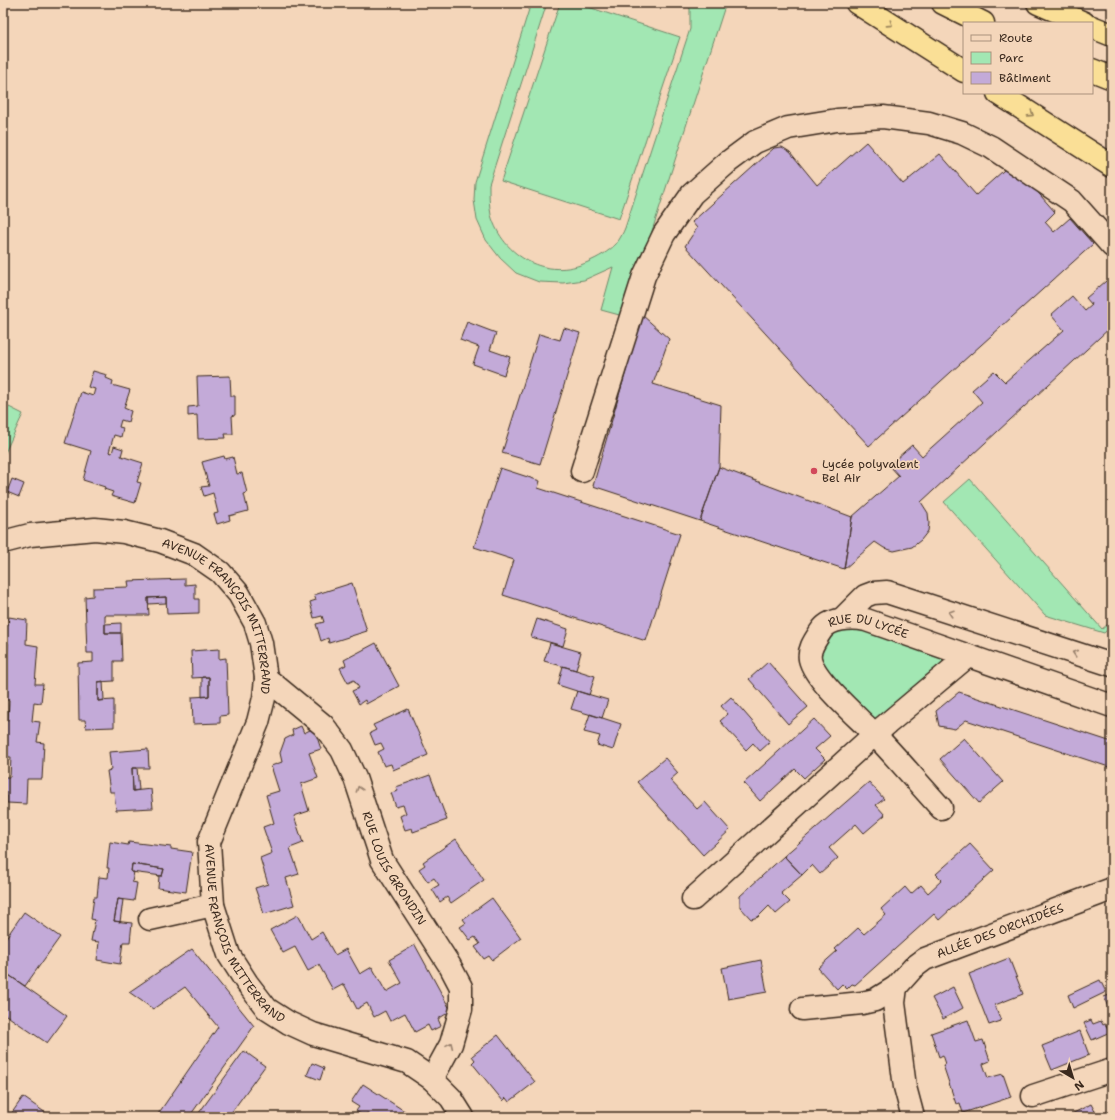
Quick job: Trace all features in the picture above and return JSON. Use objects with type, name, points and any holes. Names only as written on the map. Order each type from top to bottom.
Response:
[{"type":"highway","points":[[857,3],[963,70]]},
{"type":"highway","points":[[943,3],[981,22]]},
{"type":"highway","points":[[1038,3],[1082,22]]},
{"type":"highway","points":[[1093,27],[1112,35]]},
{"type":"highway","points":[[1093,70],[1112,78]]},
{"type":"highway","points":[[1000,94],[1112,166]]},
{"type":"street","points":[[582,471],[644,276],[664,234],[692,194],[728,162],[755,142],[788,128],[837,120],[883,117],[929,123],[962,133],[991,147],[1072,201],[1112,246]]},
{"type":"street","name":"AVENUE FRANÇOIS MITTERRAND","points":[[3,542],[30,535],[95,530],[124,532],[160,541],[194,554],[220,572],[239,594],[255,623],[261,643],[266,678],[264,698],[258,722],[209,842],[213,905],[228,955],[267,1009],[289,1023],[313,1034],[407,1062],[432,1079],[451,1098],[463,1117]]},
{"type":"street","points":[[843,618],[865,596],[873,593],[887,592],[1112,665]]},
{"type":"street","name":"RUE DU LYCÉE","points":[[941,808],[875,734],[828,687],[814,668],[810,658],[813,642],[824,627],[843,618],[866,620],[1112,706]]},
{"type":"street","points":[[693,899],[875,734],[968,656]]},
{"type":"street","name":"RUE LOUIS GRONDIN","points":[[266,678],[323,725],[342,750],[355,778],[382,860],[450,966],[461,987],[461,1009],[451,1044],[432,1079]]},
{"type":"street","name":"ALLÉE DES ORCHIDÉES","points":[[802,1009],[862,1003],[875,1000],[896,987],[913,968],[925,959],[1112,889]]},
{"type":"street","points":[[150,919],[213,905]]},
{"type":"street","points":[[896,987],[894,1010],[905,1087],[913,1117]]},
{"type":"street","points":[[1033,1096],[1112,1070]]},
{"type":"green space","points":[[531,3],[547,3],[489,184],[490,207],[491,215],[497,230],[505,243],[516,253],[529,261],[542,267],[557,269],[573,267],[588,262],[607,252],[619,240],[625,228],[690,29],[690,9],[687,3],[726,3],[623,316],[601,310],[613,267],[584,280],[563,283],[539,282],[516,273],[500,258],[486,240],[477,220],[474,200],[475,182]]},
{"type":"green space","points":[[560,3],[576,3],[680,37],[619,219],[501,181]]},
{"type":"green space","points":[[3,404],[23,414],[3,457]]},
{"type":"green space","points":[[970,479],[1102,629],[1112,621],[1112,626],[1104,633],[1045,615],[944,502]]},
{"type":"green space","points":[[843,618],[968,656],[875,734],[828,687],[813,643]]},
{"type":"building","points":[[866,142],[903,184],[940,154],[976,195],[1012,163],[1055,212],[1045,222],[1054,232],[1070,218],[1093,244],[869,446],[685,246],[697,228],[692,222],[774,148],[782,147],[790,152],[817,185]]},
{"type":"building","points":[[1112,276],[1112,326],[921,502],[928,513],[929,523],[928,531],[921,540],[912,547],[894,551],[884,548],[875,542],[844,569],[852,517],[899,476],[889,465],[912,445],[922,456],[982,402],[972,390],[994,371],[1005,382],[1064,330],[1051,315],[1072,296],[1085,311],[1092,305],[1086,298]]},
{"type":"building","points":[[642,315],[669,339],[653,384],[721,405],[719,467],[700,521],[593,486]]},
{"type":"building","points":[[467,322],[496,333],[490,350],[510,357],[504,375],[473,364],[479,347],[460,340]]},
{"type":"building","points":[[564,328],[580,333],[540,464],[502,453],[539,334],[560,340]]},
{"type":"building","points":[[93,371],[107,375],[106,378],[113,381],[112,385],[130,390],[124,408],[131,411],[128,422],[121,420],[119,427],[123,428],[121,437],[114,435],[109,452],[112,453],[114,446],[123,449],[121,456],[143,463],[137,482],[141,483],[135,503],[111,496],[113,492],[104,489],[105,487],[83,480],[91,451],[65,443],[81,392],[93,396],[95,389],[88,387]]},
{"type":"building","points":[[230,376],[231,396],[235,396],[235,415],[232,416],[233,434],[225,434],[226,438],[198,439],[197,415],[188,416],[188,407],[198,406],[197,377]]},
{"type":"building","points":[[224,456],[225,459],[233,457],[237,474],[242,473],[247,493],[244,494],[248,511],[229,516],[230,520],[217,524],[214,514],[218,513],[213,493],[204,496],[201,487],[209,486],[202,462]]},
{"type":"building","points":[[719,467],[852,517],[844,569],[700,521]]},
{"type":"building","points":[[500,468],[540,481],[538,488],[680,534],[646,641],[503,595],[514,560],[474,547]]},
{"type":"building","points":[[12,479],[24,484],[19,497],[7,492]]},
{"type":"building","points":[[185,579],[185,585],[195,584],[195,599],[199,599],[199,613],[167,614],[166,597],[148,598],[149,615],[105,615],[105,633],[121,633],[122,661],[114,661],[114,681],[98,682],[98,701],[114,700],[114,727],[86,728],[85,720],[79,720],[78,663],[93,662],[93,653],[87,653],[85,597],[93,596],[93,588],[129,587],[128,581]]},
{"type":"building","points":[[352,583],[367,631],[329,643],[328,638],[321,641],[316,624],[324,622],[322,616],[314,618],[310,602],[316,600],[314,595]]},
{"type":"building","points":[[166,597],[166,603],[148,604],[148,598]]},
{"type":"building","points":[[9,617],[27,620],[26,644],[38,646],[35,684],[43,684],[41,703],[34,702],[32,721],[40,722],[37,742],[44,743],[42,779],[27,779],[26,804],[7,803],[7,796],[3,795],[3,777],[10,777],[11,757],[3,757],[3,719],[8,720],[9,700],[3,700],[3,663],[7,663],[8,643],[3,643],[3,625],[8,625]]},
{"type":"building","points":[[537,619],[568,629],[563,646],[531,637]]},
{"type":"building","points":[[121,623],[121,633],[105,633],[105,624]]},
{"type":"building","points":[[376,643],[399,686],[366,704],[365,700],[359,704],[352,691],[359,688],[354,680],[348,683],[340,668],[346,665],[344,660]]},
{"type":"building","points":[[550,643],[581,652],[576,670],[544,661]]},
{"type":"building","points":[[219,649],[219,659],[226,658],[228,715],[220,716],[220,723],[193,724],[192,697],[209,696],[209,677],[192,678],[191,651]]},
{"type":"building","points":[[768,662],[808,707],[788,724],[749,679]]},
{"type":"building","points":[[563,666],[595,676],[589,695],[558,685]]},
{"type":"building","points":[[202,677],[209,677],[209,696],[202,697]]},
{"type":"building","points":[[103,681],[104,700],[98,701],[98,682]]},
{"type":"building","points":[[577,691],[608,700],[602,718],[571,709]]},
{"type":"building","points":[[959,692],[1112,742],[1112,768],[966,720],[955,729],[939,726],[936,711]]},
{"type":"building","points":[[731,697],[770,742],[760,751],[753,743],[746,750],[720,721],[728,714],[721,706]]},
{"type":"building","points":[[408,709],[428,755],[393,770],[391,764],[384,766],[378,752],[384,749],[381,743],[375,745],[370,733],[376,730],[373,725]]},
{"type":"building","points":[[590,714],[621,724],[613,750],[597,745],[600,736],[584,732]]},
{"type":"building","points":[[814,719],[830,736],[815,749],[825,759],[804,778],[795,769],[760,801],[744,783]]},
{"type":"building","points":[[301,726],[304,733],[314,728],[321,749],[309,753],[318,778],[301,784],[309,811],[294,816],[303,843],[290,848],[299,874],[286,878],[294,905],[264,914],[255,888],[268,884],[260,858],[272,853],[263,827],[274,823],[266,795],[279,791],[271,766],[282,762],[280,753],[285,739],[293,735],[292,730]]},
{"type":"building","points":[[964,738],[1003,782],[979,803],[940,759]]},
{"type":"building","points":[[148,749],[149,768],[132,768],[133,791],[151,789],[153,808],[116,810],[114,792],[110,792],[107,771],[111,770],[109,752]]},
{"type":"building","points":[[665,758],[678,773],[670,780],[697,809],[705,802],[730,830],[703,855],[637,782]]},
{"type":"building","points":[[132,768],[137,768],[139,790],[133,791]]},
{"type":"building","points":[[430,775],[447,820],[413,832],[412,828],[405,830],[400,816],[406,813],[403,805],[396,807],[391,793],[398,791],[396,787]]},
{"type":"building","points":[[869,782],[884,799],[876,805],[885,815],[864,833],[856,824],[829,848],[838,858],[820,874],[812,865],[802,875],[784,856]]},
{"type":"building","points":[[456,839],[484,880],[451,903],[447,897],[440,902],[432,889],[439,885],[434,878],[428,882],[419,869],[425,865],[423,862]]},
{"type":"building","points":[[110,842],[128,845],[129,842],[171,847],[171,849],[192,852],[186,892],[158,888],[159,876],[162,876],[164,869],[132,864],[131,872],[134,872],[132,882],[137,883],[134,901],[118,899],[114,921],[132,923],[130,942],[123,942],[120,964],[97,960],[99,942],[91,941],[95,920],[91,919],[94,897],[97,897],[99,877],[108,878],[109,868],[107,868]]},
{"type":"building","points":[[970,844],[994,870],[939,920],[934,914],[855,985],[852,984],[847,989],[842,984],[837,989],[818,968],[837,951],[835,949],[858,928],[864,934],[886,915],[881,909],[905,887],[911,894],[921,885],[928,893],[942,880],[936,874]]},
{"type":"building","points":[[784,856],[802,875],[781,893],[790,902],[776,914],[769,906],[758,917],[751,919],[740,907],[740,896]]},
{"type":"building","points":[[132,864],[164,869],[162,876],[131,872]]},
{"type":"building","points":[[492,898],[521,938],[492,960],[489,956],[484,959],[475,947],[480,944],[475,937],[470,940],[460,927],[466,923],[463,919]]},
{"type":"building","points":[[118,899],[123,900],[120,922],[114,921]]},
{"type":"building","points":[[24,912],[60,937],[25,986],[3,971],[3,942]]},
{"type":"building","points":[[298,915],[311,939],[322,932],[335,955],[346,949],[360,974],[372,967],[386,992],[402,983],[389,960],[415,945],[451,1011],[438,1019],[441,1026],[431,1031],[428,1025],[415,1032],[405,1013],[390,1021],[385,1011],[374,1017],[367,1003],[357,1009],[344,984],[333,990],[319,965],[308,971],[295,947],[283,953],[270,930]]},
{"type":"building","points":[[192,949],[254,1026],[189,1117],[156,1117],[218,1027],[185,987],[153,1009],[129,992]]},
{"type":"building","points":[[1009,958],[1023,994],[995,1005],[1001,1021],[989,1025],[969,974]]},
{"type":"building","points":[[761,960],[767,992],[728,999],[722,968]]},
{"type":"building","points":[[3,971],[67,1016],[47,1043],[3,1013]]},
{"type":"building","points":[[1100,980],[1106,992],[1073,1008],[1068,995]]},
{"type":"building","points":[[953,987],[963,1008],[943,1019],[932,998]]},
{"type":"building","points":[[1112,994],[1112,1012],[1110,1013],[1104,997]]},
{"type":"building","points":[[968,1020],[976,1042],[983,1040],[990,1061],[983,1064],[988,1078],[1003,1074],[1011,1097],[963,1113],[960,1103],[956,1104],[943,1065],[946,1064],[943,1055],[939,1057],[931,1033]]},
{"type":"building","points":[[1091,1020],[1093,1024],[1101,1021],[1110,1032],[1092,1040],[1084,1023]]},
{"type":"building","points":[[1080,1031],[1089,1055],[1052,1070],[1042,1046]]},
{"type":"building","points":[[498,1035],[535,1082],[509,1102],[506,1098],[503,1101],[472,1063],[475,1060],[472,1056]]},
{"type":"building","points":[[244,1051],[265,1066],[228,1117],[196,1117]]},
{"type":"building","points":[[312,1063],[324,1068],[320,1080],[307,1075]]},
{"type":"building","points":[[363,1084],[409,1114],[407,1117],[373,1117],[367,1113],[365,1117],[356,1111],[359,1107],[351,1102]]},
{"type":"building","points":[[23,1097],[50,1116],[50,1117],[9,1117]]},
{"type":"building","points":[[1091,1104],[1098,1117],[1066,1117]]},
{"type":"place","name":"Lycée polyvalent Bel Air","points":[[814,471]]}]
